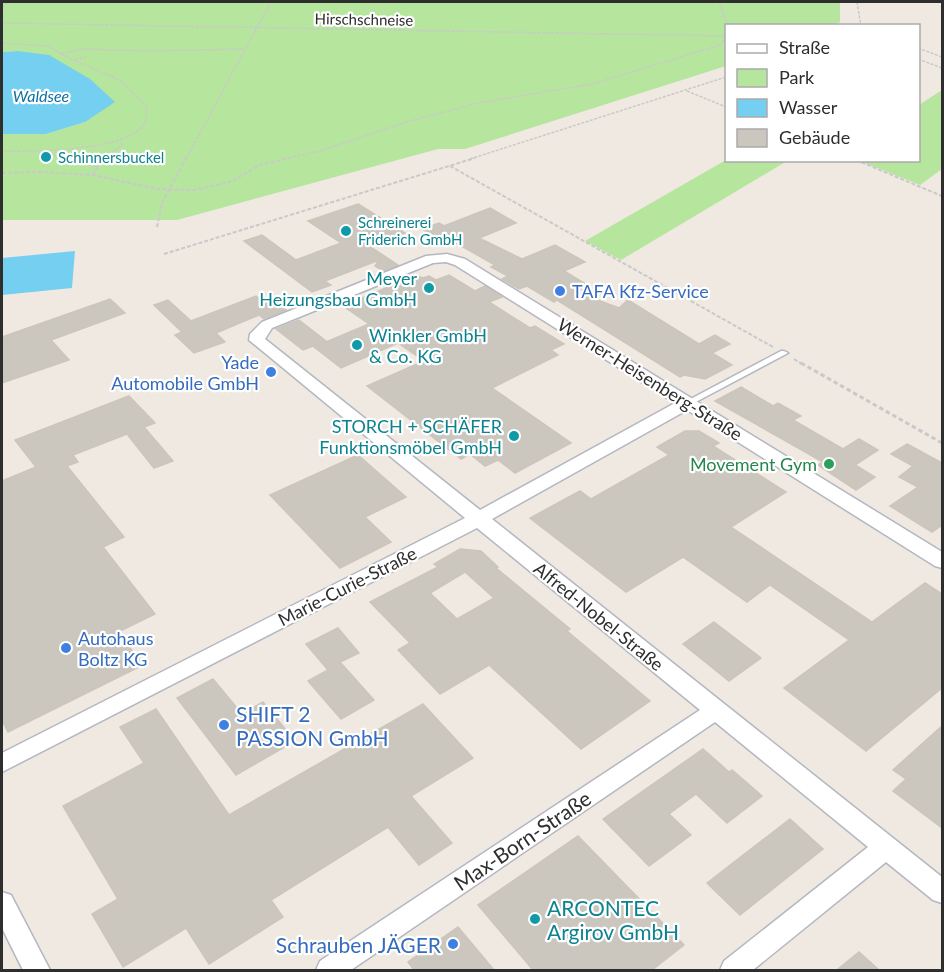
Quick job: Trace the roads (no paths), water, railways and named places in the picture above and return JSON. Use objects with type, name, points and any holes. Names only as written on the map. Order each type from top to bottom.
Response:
[{"type":"street","name":"Werner-Heisenberg-Straße","points":[[257,340],[258,334],[267,325],[431,259],[447,258],[460,262],[942,561]]},
{"type":"street","name":"Alfred-Nobel-Straße","points":[[257,340],[942,892]]},
{"type":"street","name":"Marie-Curie-Straße","points":[[2,763],[478,519],[689,402]]},
{"type":"street","name":"Max-Born-Straße","points":[[329,970],[716,710]]},
{"type":"street","points":[[733,970],[886,847]]},
{"type":"street","points":[[2,903],[37,970]]},
{"type":"lane","points":[[689,402],[784,353]]},
{"type":"water","name":"Waldsee","points":[[17,51],[49,55],[90,79],[115,102],[85,122],[46,134],[2,134],[2,52]]},
{"type":"water","points":[[75,251],[72,288],[2,295],[2,258]]},
{"type":"place","name":"Schinnersbuckel","points":[[46,157]]},
{"type":"place","name":"Schreinerei Friderich GmbH","points":[[346,231]]},
{"type":"place","name":"Meyer Heizungsbau GmbH","points":[[429,288]]},
{"type":"place","name":"TAFA Kfz-Service","points":[[560,291]]},
{"type":"place","name":"Winkler GmbH & Co. KG","points":[[357,345]]},
{"type":"place","name":"Yade Automobile GmbH","points":[[271,372]]},
{"type":"place","name":"STORCH + SCHÄFER Funktionsmöbel GmbH","points":[[514,436]]},
{"type":"place","name":"Movement Gym","points":[[829,464]]},
{"type":"place","name":"Autohaus Boltz KG","points":[[66,648]]},
{"type":"place","name":"SHIFT 2 PASSION GmbH","points":[[224,725]]},
{"type":"place","name":"ARCONTEC Argirov GmbH","points":[[535,919]]},
{"type":"place","name":"Schrauben JÄGER","points":[[453,944]]}]
